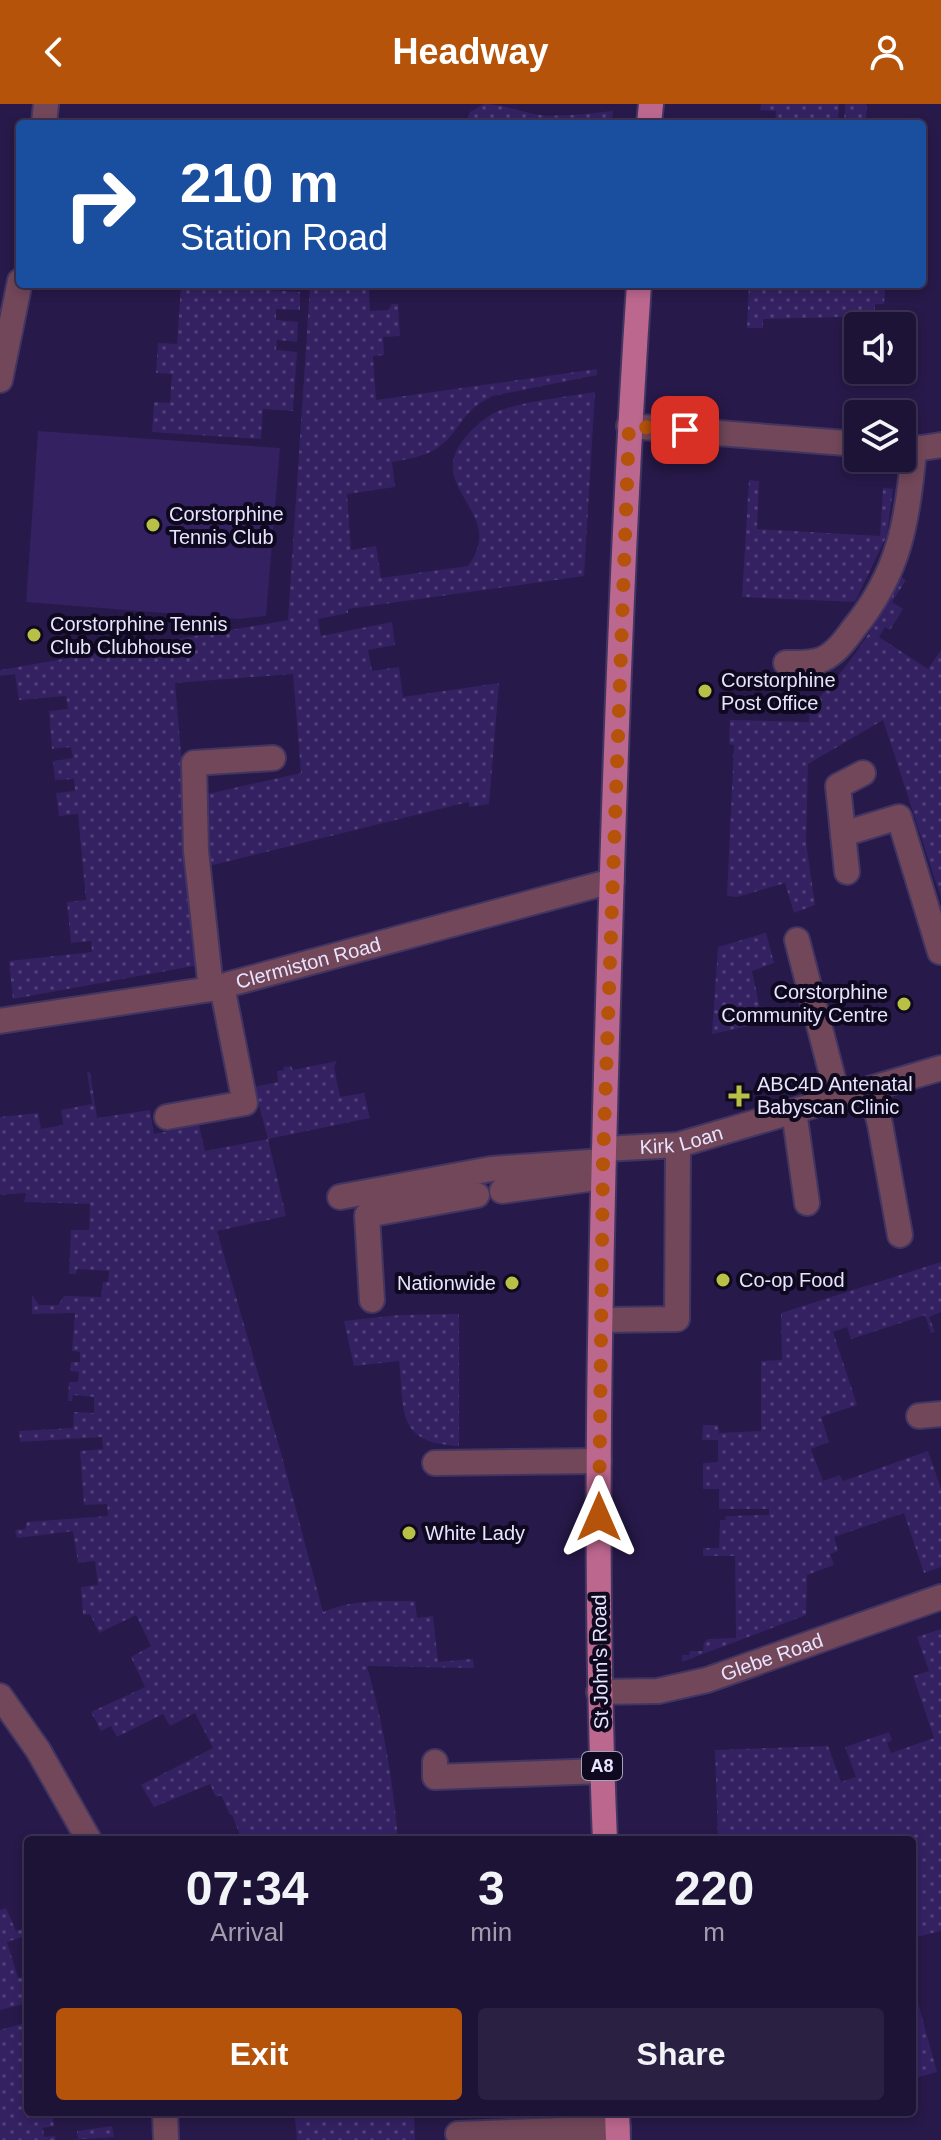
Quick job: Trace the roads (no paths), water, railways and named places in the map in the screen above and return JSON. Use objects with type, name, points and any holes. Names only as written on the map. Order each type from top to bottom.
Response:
[{"type":"main road","name":"St John's Road","points":[[605,1836],[599,1692],[603,1162],[629,426],[639,288]]},
{"type":"street","points":[[0,380],[19,288]]},
{"type":"street","points":[[629,426],[844,443]]},
{"type":"street","points":[[916,447],[941,445]]},
{"type":"street","points":[[786,663],[823,658],[833,651],[883,588],[902,540],[906,472]]},
{"type":"street","points":[[167,1117],[245,1103],[216,988],[196,851],[194,763],[273,758]]},
{"type":"street","points":[[847,872],[838,786],[863,773]]},
{"type":"street","points":[[843,834],[899,817],[940,952]]},
{"type":"street","name":"Clermiston Road","points":[[0,1021],[216,988],[612,881]]},
{"type":"street","points":[[797,940],[838,1098]]},
{"type":"street","name":"Kirk Loan","points":[[603,1162],[678,1145],[941,1068]]},
{"type":"street","points":[[871,1089],[900,1235]]},
{"type":"street","points":[[794,1111],[807,1203]]},
{"type":"street","points":[[601,1320],[677,1319],[678,1145]]},
{"type":"street","points":[[502,1191],[603,1162]]},
{"type":"street","points":[[340,1197],[491,1169],[603,1162]]},
{"type":"street","points":[[372,1300],[367,1215],[477,1195]]},
{"type":"street","points":[[435,1463],[599,1461]]},
{"type":"street","name":"Glebe Road","points":[[599,1692],[658,1691],[707,1680],[941,1597]]},
{"type":"street","points":[[0,1696],[38,1750],[87,1836]]},
{"type":"street","points":[[435,1762],[435,1777],[602,1771]]},
{"type":"street","points":[[165,2116],[166,2140]]},
{"type":"street","points":[[458,2134],[618,2127]]},
{"type":"place","name":"Corstorphine Tennis Club","points":[[153,525]]},
{"type":"place","name":"Corstorphine Tennis Club Clubhouse","points":[[34,635]]},
{"type":"place","name":"Corstorphine Post Office","points":[[705,691]]},
{"type":"place","name":"Corstorphine Community Centre","points":[[904,1004]]},
{"type":"place","name":"ABC4D Antenatal Babyscan Clinic","points":[[739,1096]]},
{"type":"place","name":"Co-op Food","points":[[723,1280]]},
{"type":"place","name":"Nationwide","points":[[512,1283]]},
{"type":"place","name":"White Lady","points":[[409,1533]]}]
